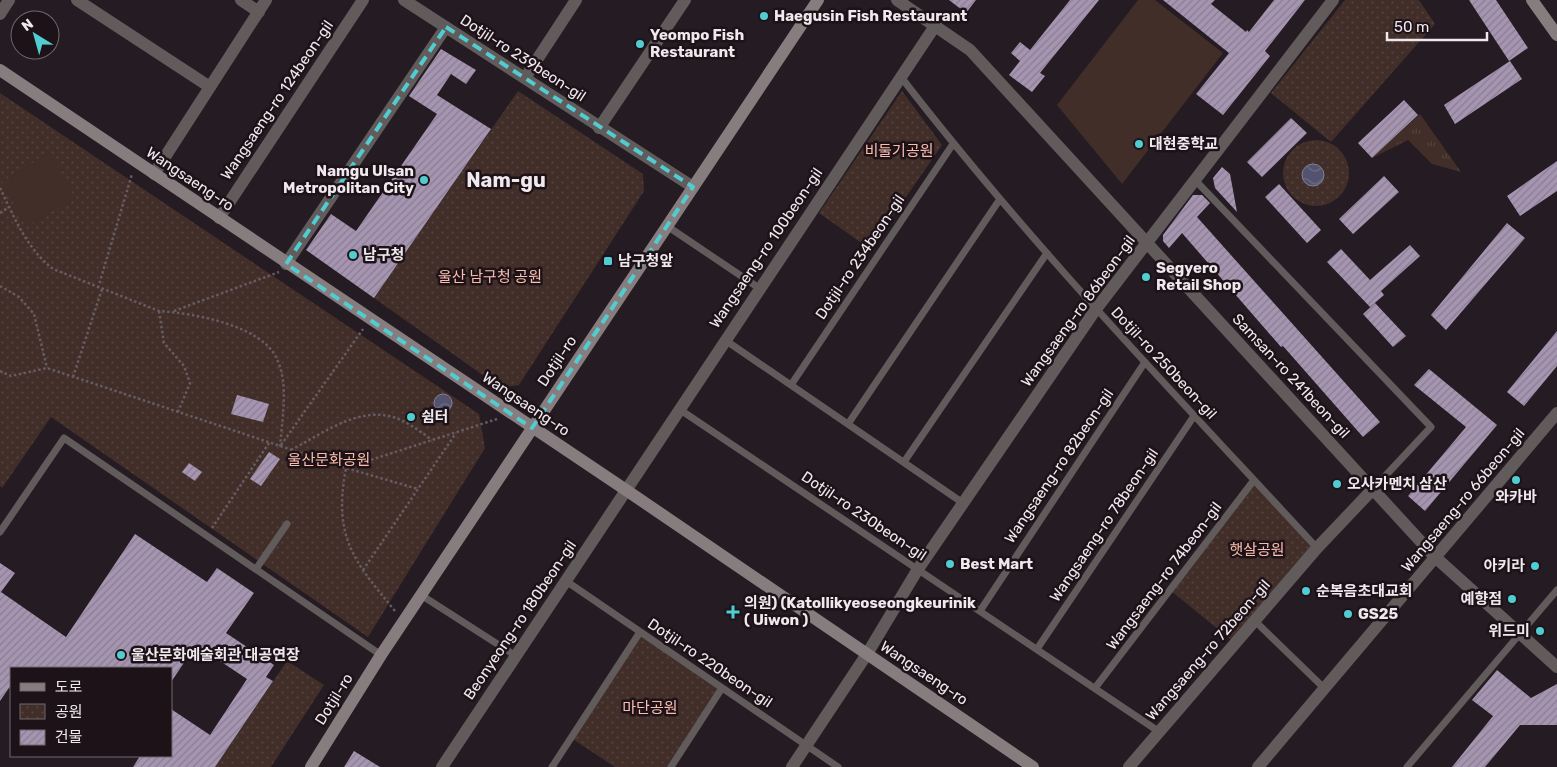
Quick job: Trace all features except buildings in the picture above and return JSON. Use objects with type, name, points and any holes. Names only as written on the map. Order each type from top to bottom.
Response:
[{"type":"main road","name":"Dotjil-ro","points":[[311,767],[403,621],[818,0]]},
{"type":"main road","points":[[1532,0],[1557,36]]},
{"type":"main road","name":"Wangsaeng-ro","points":[[0,70],[369,320],[626,490],[1033,767]]},
{"type":"street","points":[[0,14],[9,0]]},
{"type":"street","points":[[77,0],[210,87]]},
{"type":"street","points":[[241,0],[259,12]]},
{"type":"street","points":[[154,174],[266,0]]},
{"type":"street","name":"Wangsaeng-ro 124beon-gil","points":[[218,218],[363,0]]},
{"type":"street","name":"Dotjil-ro 239beon-gil","points":[[404,0],[599,128],[693,187]]},
{"type":"street","points":[[599,128],[685,0]]},
{"type":"street","name":"Samsan-ro 241beon-gil","points":[[897,0],[970,50],[1435,557],[1519,635],[1557,667]]},
{"type":"street","name":"Wangsaeng-ro 86beon-gil","points":[[792,767],[867,654],[918,569],[1096,309],[1333,0]]},
{"type":"street","points":[[525,78],[573,1]]},
{"type":"street","name":"Wangsaeng-ro 100beon-gil","points":[[626,490],[935,26]]},
{"type":"street","points":[[289,266],[446,27]]},
{"type":"street","name":"Wangsaeng-ro 66beon-gil","points":[[1258,767],[1557,413]]},
{"type":"street","name":"Wangsaeng-ro 72beon-gil","points":[[1129,767],[1158,731],[1318,548],[1373,489]]},
{"type":"street","name":"Beonyeong-ro 180beon-gil","points":[[442,767],[626,490]]},
{"type":"lane","name":"Dotjil-ro 250beon-gil","points":[[900,77],[953,144],[1096,309],[1318,548]]},
{"type":"lane","name":"Dotjil-ro 234beon-gil","points":[[791,385],[953,144]]},
{"type":"lane","points":[[1195,180],[1431,428],[1373,489]]},
{"type":"lane","points":[[848,424],[1000,198]]},
{"type":"lane","points":[[667,226],[759,288]]},
{"type":"lane","points":[[904,462],[1047,253]]},
{"type":"lane","points":[[725,339],[963,503]]},
{"type":"lane","name":"Wangsaeng-ro 82beon-gil","points":[[980,611],[1145,362]]},
{"type":"lane","name":"Dotjil-ro 230beon-gil","points":[[679,409],[1158,731]]},
{"type":"lane","name":"Wangsaeng-ro 78beon-gil","points":[[1036,649],[1194,416]]},
{"type":"lane","points":[[0,532],[64,438],[381,655]]},
{"type":"lane","name":"Wangsaeng-ro 74beon-gil","points":[[1095,688],[1254,480]]},
{"type":"lane","points":[[256,569],[287,524]]},
{"type":"lane","name":"Dotjil-ro 220beon-gil","points":[[566,581],[838,767]]},
{"type":"lane","points":[[1407,767],[1557,590]]},
{"type":"lane","points":[[421,595],[516,656]]},
{"type":"lane","points":[[1255,621],[1324,688]]},
{"type":"lane","points":[[552,767],[640,632]]},
{"type":"lane","points":[[671,767],[722,688]]},
{"type":"path","points":[[98,288],[135,162]]},
{"type":"path","points":[[0,188],[28,243],[39,258],[53,269],[159,311],[223,322],[239,328],[269,347],[277,358],[282,376],[284,402],[280,447]]},
{"type":"path","points":[[0,213],[9,207]]},
{"type":"path","points":[[172,312],[289,266]]},
{"type":"path","points":[[0,286],[20,297],[29,305],[34,314],[47,368]]},
{"type":"path","points":[[73,377],[102,290]]},
{"type":"path","points":[[159,311],[164,343],[184,366],[190,383],[178,412]]},
{"type":"path","points":[[280,447],[369,320]]},
{"type":"path","points":[[0,371],[11,376],[47,368],[280,447],[418,489]]},
{"type":"path","points":[[291,450],[350,420],[370,414],[395,417],[432,440]]},
{"type":"path","points":[[346,468],[512,414]]},
{"type":"path","points":[[363,570],[457,432]]},
{"type":"path","points":[[207,536],[269,443]]},
{"type":"path","points":[[346,468],[340,510],[353,556],[403,621]]},
{"type":"highlighted area","points":[[446,27],[693,187],[532,428],[286,264]]},
{"type":"green space","points":[[1138,0],[1155,0],[1223,53],[1122,184],[1057,105]]},
{"type":"green space","points":[[1345,0],[1419,0],[1435,24],[1331,142],[1271,93]]},
{"type":"green space","name":"울산 남구청 공원","points":[[518,91],[643,174],[644,191],[519,385],[501,388],[374,298]]},
{"type":"green space","name":"비둘기공원","points":[[902,91],[942,145],[870,249],[819,213]]},
{"type":"green space","name":"울산문화공원","points":[[0,93],[479,414],[485,448],[368,637],[51,417],[2,488],[0,486]]},
{"type":"green space","points":[[1420,114],[1461,172],[1432,164],[1408,140],[1372,158]]},
{"type":"green space","points":[[1309,140],[1323,140],[1335,145],[1344,154],[1349,166],[1347,186],[1340,197],[1323,206],[1309,206],[1297,201],[1288,192],[1283,180],[1283,166],[1288,154],[1297,145]]},
{"type":"green space","points":[[50,152],[75,198],[26,227],[2,182]]},
{"type":"green space","name":"햇살공원","points":[[1254,480],[1317,548],[1235,643],[1170,590]]},
{"type":"green space","name":"마단공원","points":[[640,632],[722,688],[671,767],[615,767],[571,738]]},
{"type":"green space","points":[[287,661],[324,685],[271,767],[215,767]]},
{"type":"water","points":[[1313,164],[1321,167],[1324,175],[1321,183],[1313,186],[1305,183],[1302,175],[1305,167]]},
{"type":"water","points":[[443,394],[449,397],[452,403],[449,409],[443,412],[437,409],[434,403],[437,397]]},
{"type":"place","name":"Haegusin Fish Restaurant","points":[[764,16]]},
{"type":"place","name":"Yeompo Fish Restaurant","points":[[640,44]]},
{"type":"place","name":"대현중학교","points":[[1139,144]]},
{"type":"place","name":"Namgu Ulsan Metropolitan City","points":[[424,180]]},
{"type":"place","name":"남구청","points":[[353,255]]},
{"type":"place","name":"남구청앞","points":[[608,261]]},
{"type":"place","name":"Segyero Retail Shop","points":[[1146,277]]},
{"type":"place","name":"쉼터","points":[[411,417]]},
{"type":"place","name":"와카바","points":[[1516,480]]},
{"type":"place","name":"오사카멘치 삼산","points":[[1337,484]]},
{"type":"place","name":"Best Mart","points":[[950,564]]},
{"type":"place","name":"아키라","points":[[1535,566]]},
{"type":"place","name":"순복음초대교회","points":[[1306,591]]},
{"type":"place","name":"예향점","points":[[1512,599]]},
{"type":"place","name":"의원) (Katollikyeoseongkeurinik ( Uiwon )","points":[[733,612]]},
{"type":"place","name":"GS25","points":[[1348,614]]},
{"type":"place","name":"위드미","points":[[1540,631]]},
{"type":"place","name":"울산문화예술회관 대공연장","points":[[121,655]]},
{"type":"district","name":"Nam-gu","points":[[506,180]]}]
